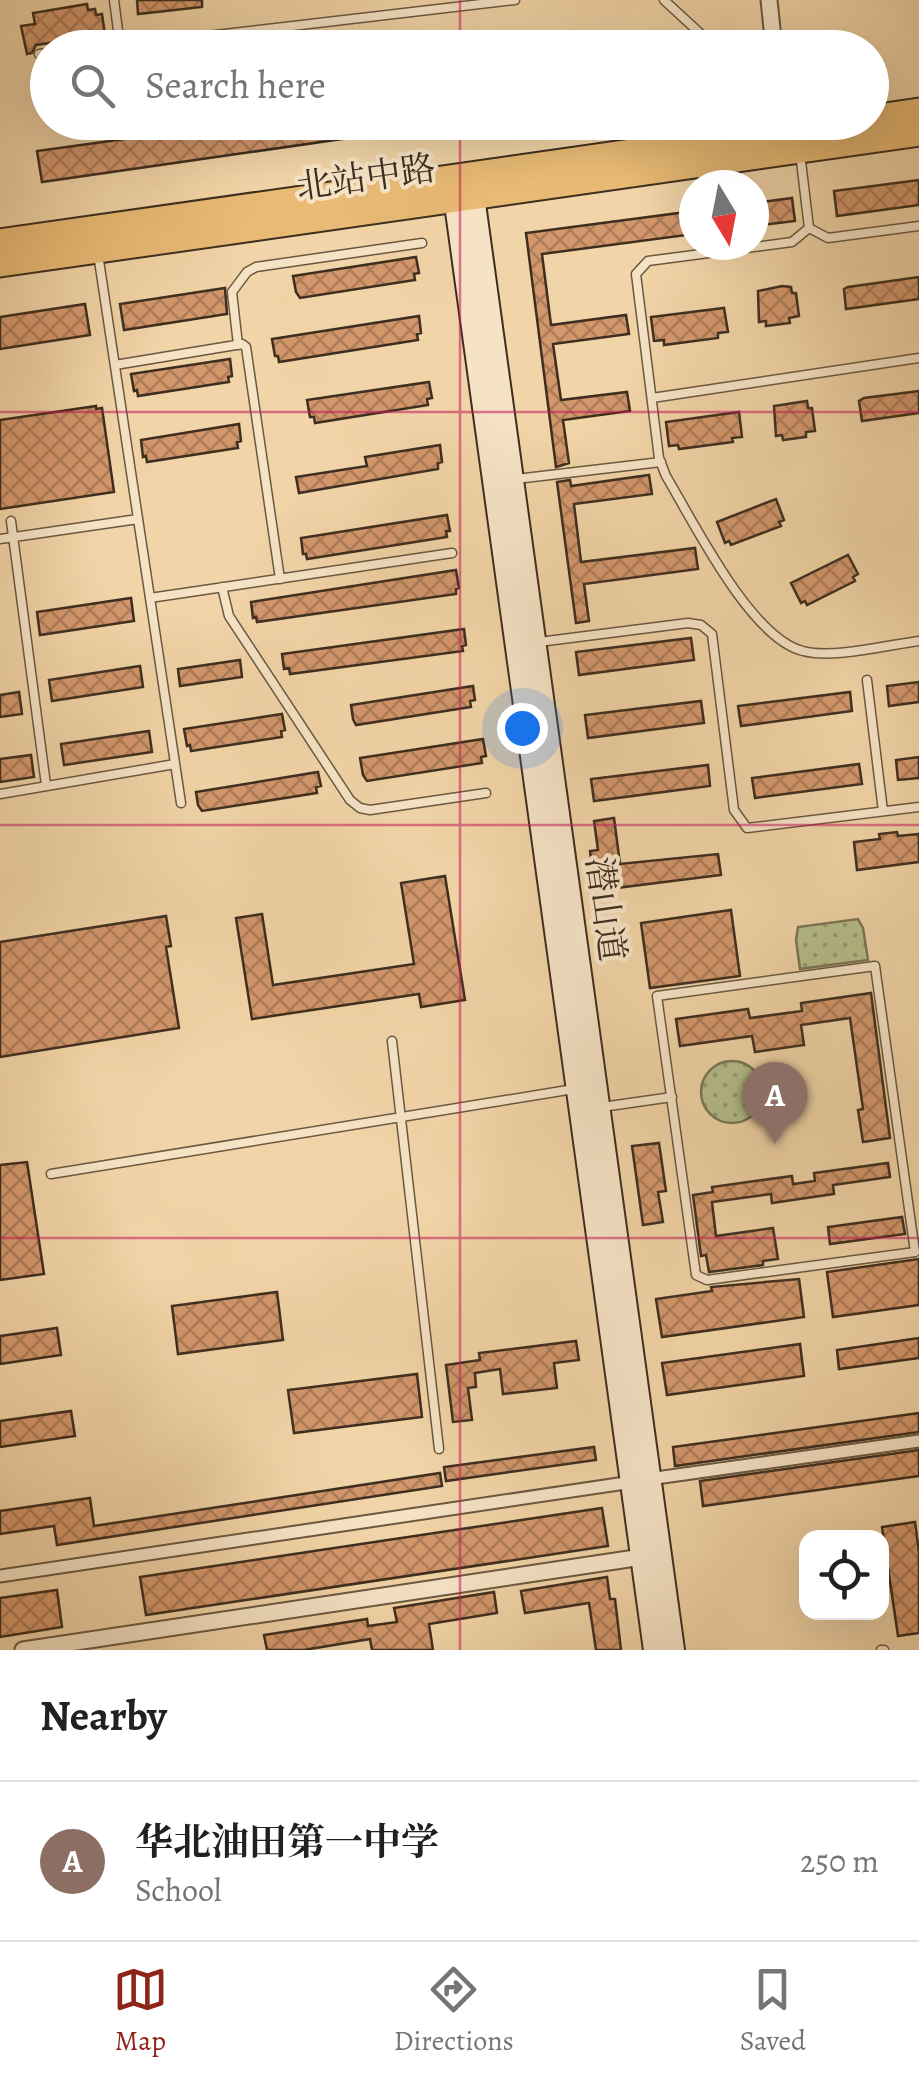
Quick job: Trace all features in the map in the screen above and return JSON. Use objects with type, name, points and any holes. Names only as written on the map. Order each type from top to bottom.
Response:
[{"type":"main road","points":[[889,115],[919,111]]},
{"type":"main road","name":"北站中路","points":[[889,134],[919,134]]},
{"type":"main road","name":"北站中路","points":[[0,264],[758,140]]},
{"type":"main road","name":"北站中路","points":[[0,242],[463,188]]},
{"type":"main road","name":"潜山道","points":[[463,188],[512,480],[598,1107],[641,1481],[642,1556],[656,1650]]},
{"type":"main road","name":"潜山道","points":[[463,188],[578,1088],[672,1650]]},
{"type":"street","points":[[769,0],[772,30]]},
{"type":"street","points":[[0,1576],[919,1441]]},
{"type":"street","points":[[23,1650],[82,1646],[642,1556]]},
{"type":"lane","points":[[114,0],[118,30]]},
{"type":"lane","points":[[257,30],[515,0]]},
{"type":"lane","points":[[664,0],[697,30]]},
{"type":"lane","points":[[790,140],[809,228]]},
{"type":"lane","points":[[809,228],[828,238],[919,226]]},
{"type":"lane","points":[[809,228],[792,242],[648,261],[640,267],[636,274],[660,462],[739,596],[762,624],[792,647],[819,654],[919,641]]},
{"type":"lane","points":[[238,345],[232,292],[247,272],[256,267],[422,243]]},
{"type":"lane","points":[[98,250],[182,803]]},
{"type":"lane","points":[[115,366],[238,345],[246,347],[280,579]]},
{"type":"lane","points":[[652,398],[919,358]]},
{"type":"lane","points":[[512,480],[660,462]]},
{"type":"lane","points":[[0,540],[138,519]]},
{"type":"lane","points":[[12,521],[46,784]]},
{"type":"lane","points":[[150,598],[452,553]]},
{"type":"lane","points":[[222,587],[229,616],[350,800],[360,808],[370,810],[486,793]]},
{"type":"lane","points":[[534,642],[688,623],[707,628],[712,634],[734,810],[747,828],[919,807]]},
{"type":"lane","points":[[867,680],[884,811]]},
{"type":"lane","points":[[0,794],[175,764]]},
{"type":"lane","points":[[875,966],[915,1252],[707,1280],[696,1275],[672,1097],[658,996],[875,966]]},
{"type":"lane","points":[[392,1041],[439,1449]]},
{"type":"lane","points":[[52,1174],[578,1088]]},
{"type":"lane","points":[[598,1107],[672,1097]]},
{"type":"green space","points":[[858,919],[868,960],[800,969],[798,927]]},
{"type":"green space","points":[[732,1061],[754,1070],[763,1092],[754,1114],[732,1123],[710,1114],[701,1092],[710,1070]]},
{"type":"building","points":[[137,0],[202,0],[202,7],[138,14]]},
{"type":"building","points":[[87,4],[88,10],[102,14],[104,30],[30,30],[27,54],[21,26],[35,24],[33,13]]},
{"type":"building","points":[[117,140],[335,140],[42,182],[37,151]]},
{"type":"building","points":[[919,180],[919,205],[837,216],[834,191]]},
{"type":"building","points":[[792,198],[795,221],[769,224],[769,201]]},
{"type":"building","points":[[679,213],[679,236],[542,254],[551,325],[626,315],[629,334],[553,344],[561,400],[627,392],[630,411],[563,420],[569,463],[556,467],[526,233]]},
{"type":"building","points":[[416,257],[419,273],[414,274],[415,280],[300,298],[296,292],[293,276]]},
{"type":"building","points":[[919,277],[919,299],[846,309],[844,289],[848,287]]},
{"type":"building","points":[[791,287],[792,293],[796,293],[799,316],[789,318],[790,323],[766,326],[766,321],[759,322],[758,291]]},
{"type":"building","points":[[225,288],[227,314],[124,330],[120,304]]},
{"type":"building","points":[[85,304],[90,335],[0,349],[0,317]]},
{"type":"building","points":[[724,308],[728,332],[718,333],[718,338],[664,345],[664,340],[654,341],[651,317]]},
{"type":"building","points":[[419,316],[418,340],[279,362],[275,356],[272,339]]},
{"type":"building","points":[[230,359],[229,382],[138,396],[134,391],[131,374]]},
{"type":"building","points":[[429,382],[432,398],[427,399],[428,405],[315,423],[314,417],[310,417],[307,400]]},
{"type":"building","points":[[919,391],[919,413],[862,421],[859,401],[864,398]]},
{"type":"building","points":[[807,401],[808,408],[812,408],[815,431],[806,432],[806,437],[783,440],[782,435],[776,436],[774,406]]},
{"type":"building","points":[[102,408],[114,492],[0,509],[0,420]]},
{"type":"building","points":[[739,412],[742,437],[732,438],[733,442],[679,449],[678,445],[669,446],[666,422]]},
{"type":"building","points":[[239,424],[238,448],[147,462],[143,457],[141,440]]},
{"type":"building","points":[[440,445],[442,462],[438,469],[299,493],[296,477],[367,466],[365,457]]},
{"type":"building","points":[[649,475],[652,494],[574,504],[581,562],[695,548],[698,569],[584,584],[589,621],[576,623],[557,482],[570,480],[571,486]]},
{"type":"building","points":[[776,499],[784,520],[779,522],[781,526],[731,545],[729,541],[725,543],[717,522]]},
{"type":"building","points":[[447,515],[447,537],[307,559],[303,554],[301,538]]},
{"type":"building","points":[[848,555],[858,574],[853,577],[855,581],[807,605],[805,601],[801,603],[791,583]]},
{"type":"building","points":[[456,570],[456,594],[257,622],[253,618],[251,602]]},
{"type":"building","points":[[131,598],[134,621],[40,635],[37,612]]},
{"type":"building","points":[[464,629],[463,651],[290,674],[289,668],[284,669],[282,654]]},
{"type":"building","points":[[691,638],[694,660],[579,675],[576,652]]},
{"type":"building","points":[[240,660],[242,677],[180,686],[178,669]]},
{"type":"building","points":[[140,666],[143,687],[52,701],[49,680]]},
{"type":"building","points":[[919,682],[919,702],[889,706],[887,686]]},
{"type":"building","points":[[473,686],[475,700],[470,701],[471,707],[356,725],[353,719],[351,705]]},
{"type":"building","points":[[19,692],[22,714],[0,717],[0,695]]},
{"type":"building","points":[[850,692],[852,711],[741,726],[738,706]]},
{"type":"building","points":[[701,701],[704,723],[588,738],[585,715]]},
{"type":"building","points":[[282,714],[282,737],[191,751],[187,746],[184,729]]},
{"type":"building","points":[[149,731],[152,752],[64,765],[61,744]]},
{"type":"building","points":[[483,739],[486,756],[481,757],[482,763],[367,781],[363,775],[360,758]]},
{"type":"building","points":[[31,755],[34,777],[0,782],[0,759]]},
{"type":"building","points":[[919,757],[919,778],[898,780],[896,760]]},
{"type":"building","points":[[859,764],[862,784],[755,798],[752,778]]},
{"type":"building","points":[[708,765],[710,786],[594,801],[591,779]]},
{"type":"building","points":[[318,772],[321,786],[316,787],[317,793],[202,811],[198,805],[196,792]]},
{"type":"building","points":[[614,818],[620,864],[718,854],[721,875],[616,888],[615,880],[600,882],[599,875],[593,876],[590,851],[598,850],[594,821]]},
{"type":"building","points":[[897,832],[898,836],[919,834],[919,862],[857,870],[854,842]]},
{"type":"building","points":[[445,876],[465,1000],[421,1007],[419,994],[252,1019],[236,918],[262,914],[273,985],[414,964],[401,883]]},
{"type":"building","points":[[731,910],[740,976],[650,988],[641,923]]},
{"type":"building","points":[[166,916],[171,946],[166,947],[179,1028],[0,1057],[0,942]]},
{"type":"building","points":[[871,993],[890,1138],[863,1142],[858,1110],[863,1109],[850,1018],[801,1025],[804,1045],[755,1052],[752,1036],[680,1046],[676,1019],[748,1009],[750,1018],[802,1011],[801,1003]]},
{"type":"building","points":[[659,1143],[666,1191],[658,1192],[663,1222],[643,1225],[632,1146]]},
{"type":"building","points":[[27,1162],[44,1274],[0,1280],[0,1165]]},
{"type":"building","points":[[888,1163],[890,1177],[833,1185],[834,1194],[772,1203],[771,1194],[712,1202],[716,1236],[773,1228],[778,1259],[763,1261],[763,1265],[709,1272],[706,1255],[701,1256],[693,1195],[713,1192],[712,1187],[792,1176],[793,1184],[815,1181],[814,1173]]},
{"type":"building","points":[[902,1217],[905,1234],[830,1244],[828,1227]]},
{"type":"building","points":[[919,1259],[919,1305],[833,1317],[827,1272]]},
{"type":"building","points":[[799,1279],[804,1317],[662,1337],[656,1299],[712,1291],[711,1287]]},
{"type":"building","points":[[277,1292],[283,1340],[178,1354],[172,1306]]},
{"type":"building","points":[[57,1328],[61,1355],[0,1364],[0,1336]]},
{"type":"building","points":[[919,1338],[919,1358],[839,1369],[837,1350]]},
{"type":"building","points":[[576,1341],[579,1360],[554,1363],[557,1388],[503,1394],[500,1369],[475,1373],[476,1387],[468,1388],[472,1420],[453,1422],[446,1365],[480,1360],[479,1353]]},
{"type":"building","points":[[800,1344],[804,1376],[667,1395],[662,1363]]},
{"type":"building","points":[[417,1374],[422,1417],[294,1433],[288,1390]]},
{"type":"building","points":[[71,1411],[75,1436],[0,1447],[0,1421]]},
{"type":"building","points":[[919,1413],[919,1432],[675,1466],[673,1447]]},
{"type":"building","points":[[594,1447],[596,1460],[446,1481],[444,1467]]},
{"type":"building","points":[[919,1450],[919,1476],[703,1506],[700,1481]]},
{"type":"building","points":[[440,1473],[442,1486],[57,1545],[54,1526],[0,1534],[0,1511],[90,1498],[94,1526]]},
{"type":"building","points":[[602,1508],[608,1546],[146,1615],[140,1577]]},
{"type":"building","points":[[915,1522],[919,1633],[898,1636],[889,1575],[889,1530],[882,1527]]},
{"type":"building","points":[[607,1577],[610,1599],[615,1599],[621,1650],[596,1650],[589,1603],[525,1613],[521,1591]]},
{"type":"building","points":[[57,1590],[62,1627],[0,1637],[0,1598]]},
{"type":"building","points":[[494,1592],[497,1613],[429,1624],[433,1650],[372,1650],[370,1639],[304,1650],[267,1650],[264,1635],[367,1619],[368,1626],[397,1622],[394,1608]]},
{"type":"place","name":"华北油田第一中学","points":[[775,1144]]}]
